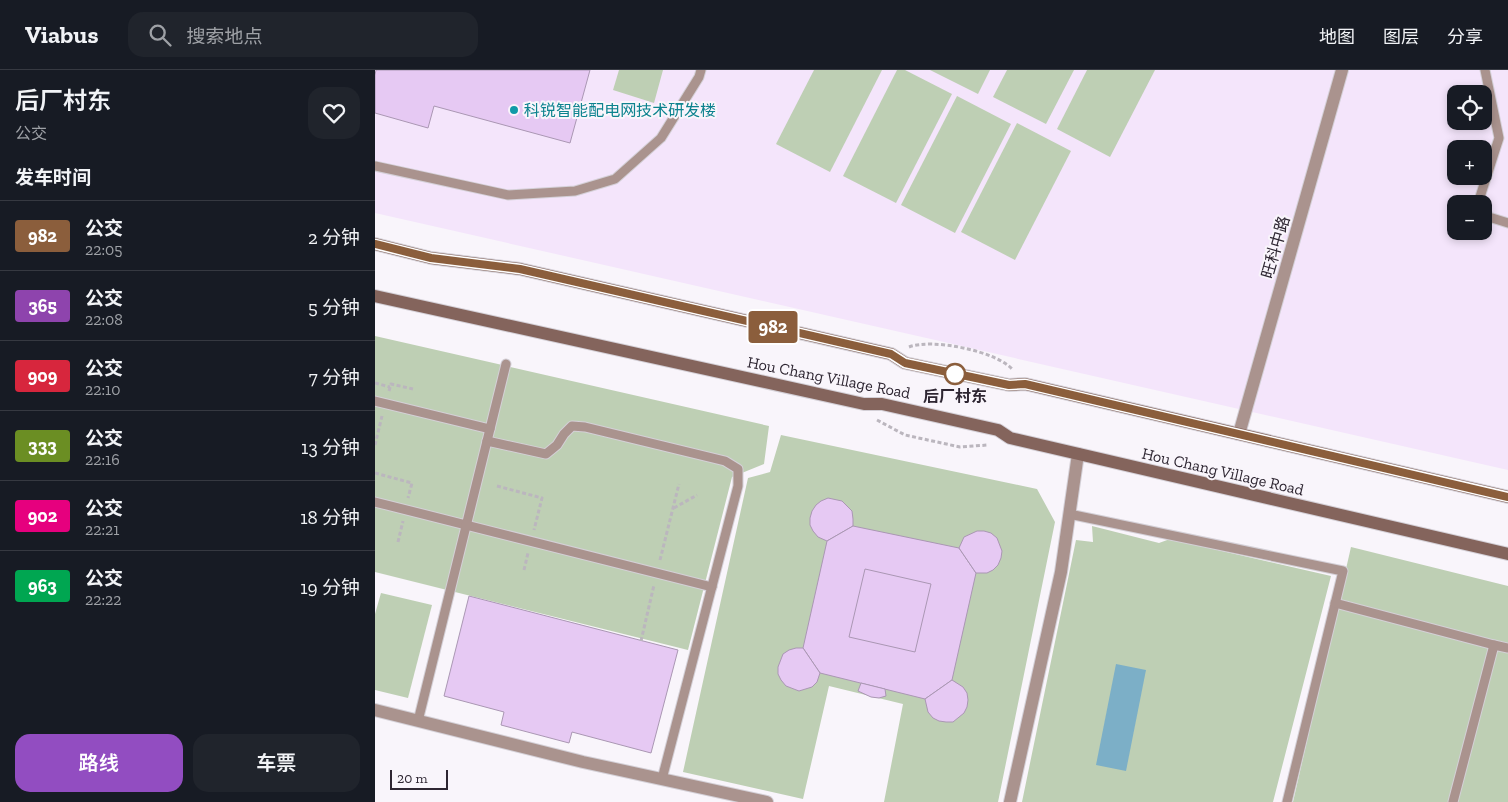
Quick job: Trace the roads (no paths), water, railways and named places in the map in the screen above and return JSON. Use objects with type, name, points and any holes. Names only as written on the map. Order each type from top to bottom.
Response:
[{"type":"main road","name":"Hou Chang Village Road","points":[[375,244],[431,258],[520,269],[891,354],[905,363],[1009,385],[1025,384],[1508,497]]},
{"type":"main road","name":"Hou Chang Village Road","points":[[375,296],[864,404],[882,404],[998,430],[1010,438],[1508,554]]},
{"type":"street","name":"旺科中路","points":[[1239,434],[1342,70]]},
{"type":"street","points":[[1011,802],[1061,572],[1078,454]]},
{"type":"street","points":[[375,710],[583,762],[767,802]]},
{"type":"lane","points":[[375,166],[508,195],[575,191],[615,179],[661,138],[699,77],[701,70]]},
{"type":"lane","points":[[1481,195],[1499,138],[1485,70]]},
{"type":"lane","points":[[1492,218],[1508,223]]},
{"type":"lane","points":[[418,721],[506,364]]},
{"type":"lane","points":[[375,400],[490,429]]},
{"type":"lane","points":[[487,440],[546,454],[557,445],[572,426],[585,427],[725,461],[738,469],[738,486],[663,779]]},
{"type":"lane","points":[[375,502],[712,587]]},
{"type":"lane","points":[[1069,514],[1343,571],[1287,802]]},
{"type":"lane","points":[[1335,603],[1508,648]]},
{"type":"lane","points":[[1453,802],[1494,645]]},
{"type":"water","points":[[1116,664],[1146,670],[1126,771],[1096,765]]},
{"type":"place","name":"科锐智能配电网技术研发楼","points":[[514,110]]},
{"type":"place","name":"后厂村东","points":[[955,374]]}]
